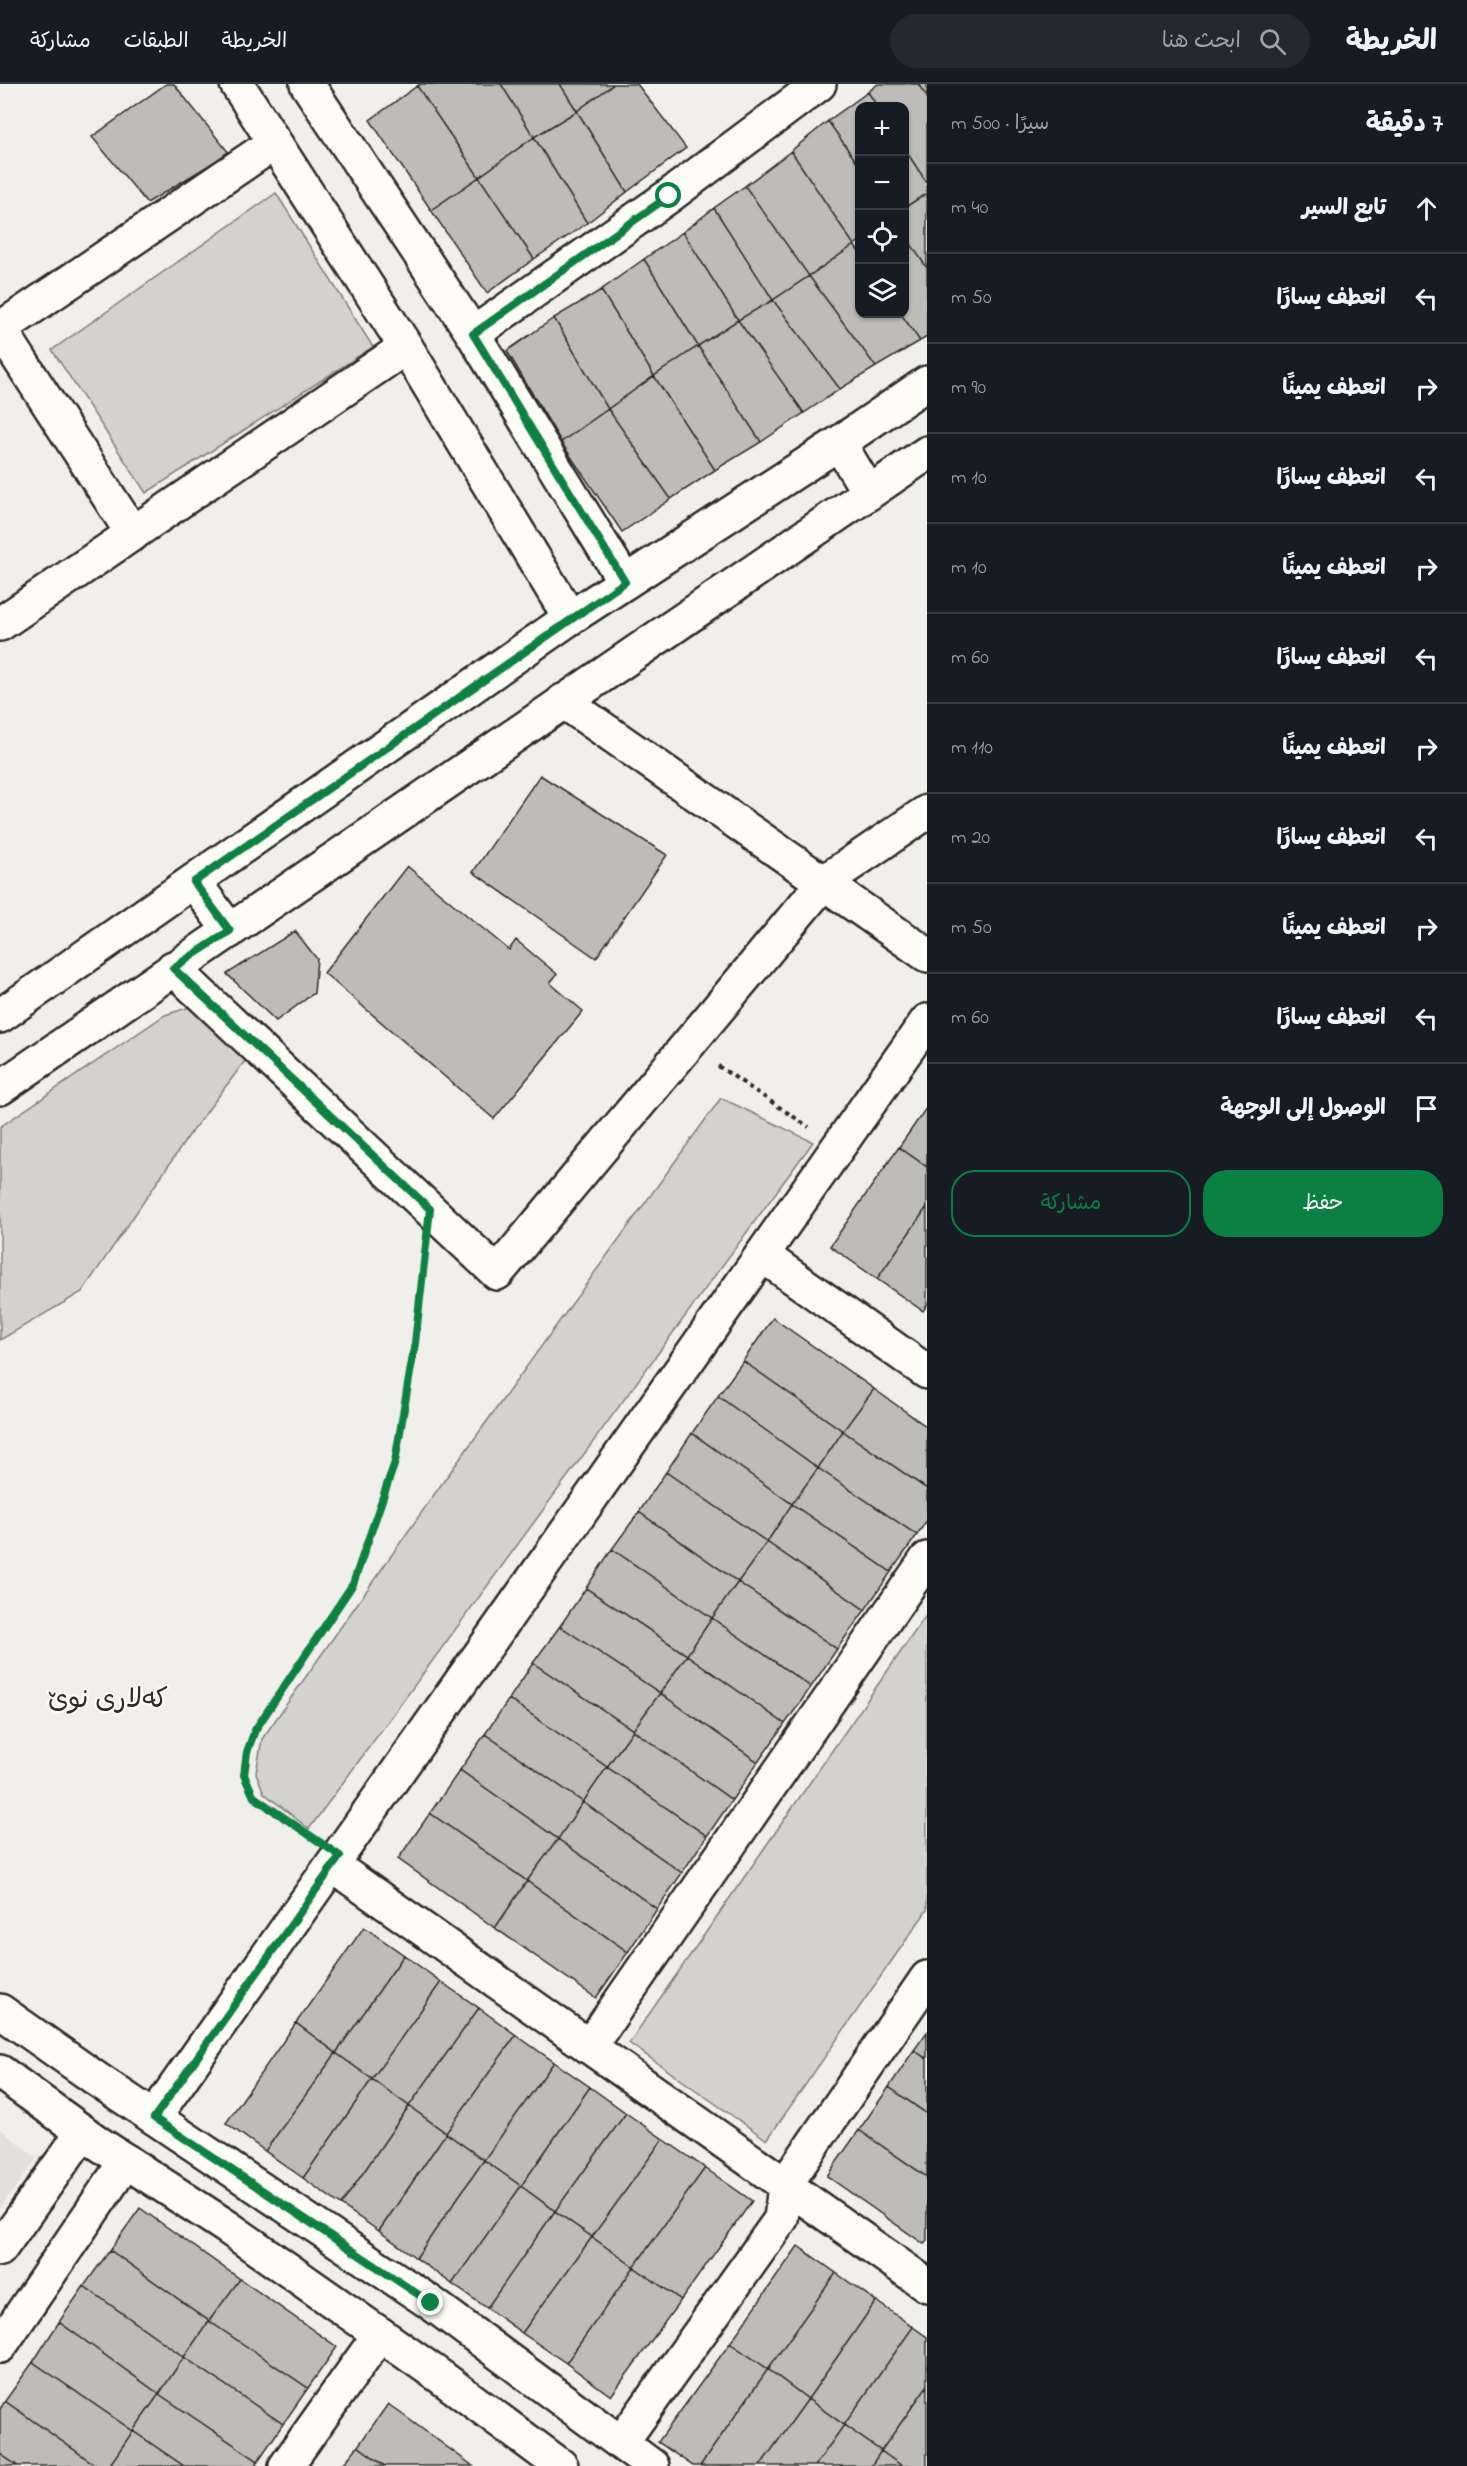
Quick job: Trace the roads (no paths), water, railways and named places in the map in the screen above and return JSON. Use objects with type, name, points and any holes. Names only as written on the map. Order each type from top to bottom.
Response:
[{"type":"street","points":[[237,84],[406,347],[570,618]]},
{"type":"street","points":[[473,334],[669,196],[819,84]]},
{"type":"street","points":[[320,89],[625,582]]},
{"type":"street","points":[[133,534],[0,329],[274,143]]},
{"type":"street","points":[[0,624],[406,347]]},
{"type":"street","points":[[0,1016],[570,618],[927,383]]},
{"type":"street","points":[[839,443],[869,493]]},
{"type":"street","points":[[0,1088],[927,453]]},
{"type":"street","points":[[563,701],[927,955]]},
{"type":"street","points":[[173,968],[497,1273],[825,882],[927,812]]},
{"type":"street","points":[[194,882],[230,931]]},
{"type":"street","points":[[154,2118],[927,1021]]},
{"type":"street","points":[[762,1255],[927,1372]]},
{"type":"street","points":[[589,2047],[927,1559]]},
{"type":"street","points":[[336,1860],[589,2047],[927,2285]]},
{"type":"street","points":[[621,2443],[781,2218],[786,2185],[927,1978]]},
{"type":"street","points":[[0,2011],[154,2118],[431,2303],[652,2466]]},
{"type":"street","points":[[0,2072],[83,2132],[227,2227],[380,2334],[561,2466]]},
{"type":"street","points":[[0,2249],[83,2132]]},
{"type":"street","points":[[0,2346],[126,2161]]},
{"type":"street","points":[[286,2466],[380,2334]]},
{"type":"district","name":"کەلاری نوێ","points":[[108,1698]]}]
